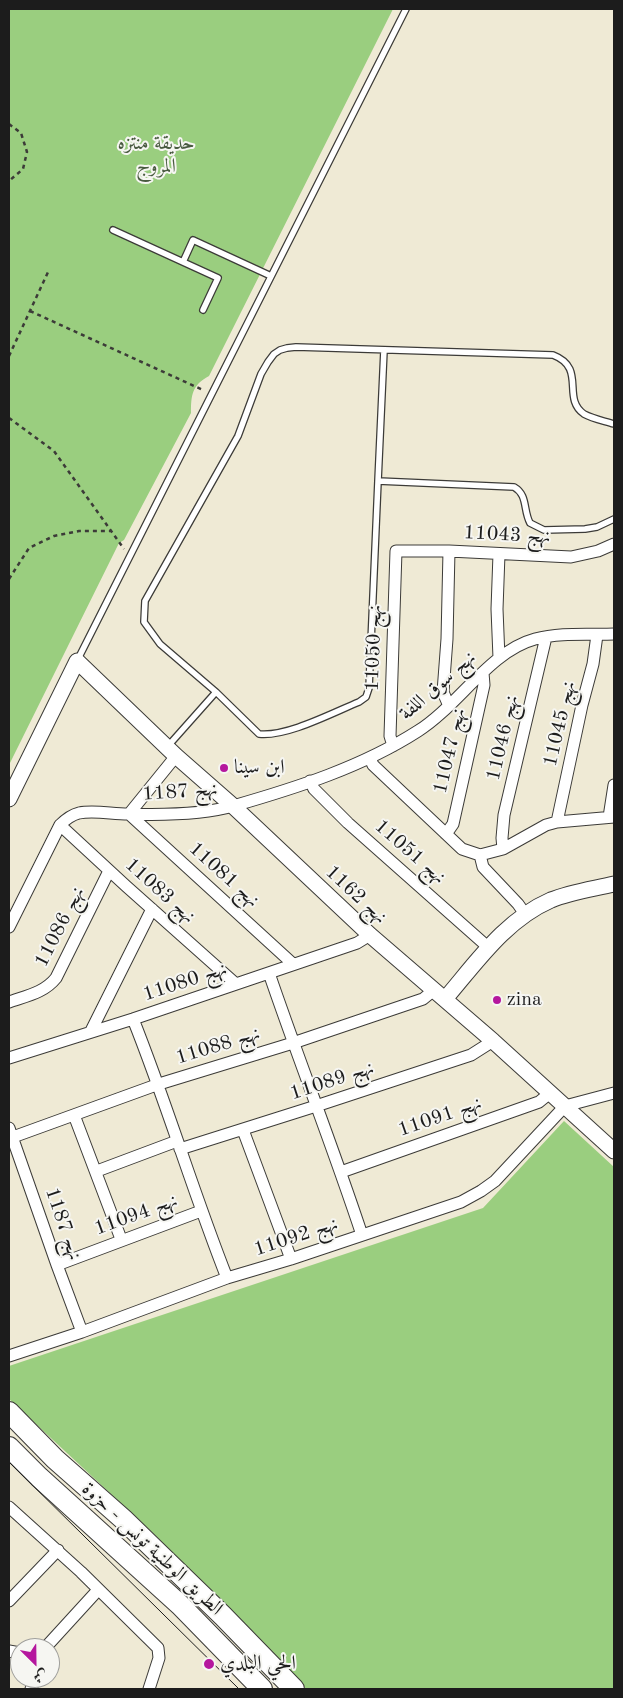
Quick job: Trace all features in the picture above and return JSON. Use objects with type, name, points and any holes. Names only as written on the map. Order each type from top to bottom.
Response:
[{"type":"highway","name":"الطريق الوطنية تونس - حزوة","points":[[9,1412],[55,1459],[123,1519],[223,1616],[294,1689]]},
{"type":"highway","name":"الطريق الوطنية تونس - حزوة","points":[[9,1447],[39,1477],[180,1605],[262,1689]]},
{"type":"street","name":"نهج 11043","points":[[396,551],[450,551],[571,557],[598,551],[614,544]]},
{"type":"street","name":"نهج 11050","points":[[393,746],[390,736],[396,551]]},
{"type":"street","points":[[450,551],[447,639],[442,692],[450,706]]},
{"type":"street","points":[[498,658],[499,554]]},
{"type":"street","name":"نهج سوق اللفة","points":[[233,806],[310,781],[370,758],[393,746],[434,720],[498,658],[533,639],[569,634],[614,634]]},
{"type":"street","name":"نهج 11045","points":[[557,822],[582,705],[593,664],[597,635]]},
{"type":"street","name":"نهج 11046","points":[[503,849],[504,815],[546,637]]},
{"type":"street","points":[[9,799],[78,661]]},
{"type":"street","name":"نهج 1162","points":[[78,661],[171,752],[233,806],[370,935],[493,1041],[614,1151]]},
{"type":"street","name":"نهج 11047","points":[[446,834],[453,824],[484,685],[483,673]]},
{"type":"street","name":"نهج 1187","points":[[129,814],[171,752]]},
{"type":"street","points":[[370,758],[373,765],[462,849],[480,855],[503,849],[546,824],[611,817],[614,785]]},
{"type":"street","name":"نهج 11051","points":[[310,781],[314,789],[348,823],[489,948]]},
{"type":"street","name":"نهج 1187","points":[[60,825],[67,818],[78,813],[129,814],[212,811],[233,806]]},
{"type":"street","name":"نهج 11081","points":[[129,814],[293,964]]},
{"type":"street","points":[[9,927],[60,825]]},
{"type":"street","name":"نهج 11083","points":[[60,825],[236,984]]},
{"type":"street","points":[[480,855],[483,868],[518,904],[525,914]]},
{"type":"street","name":"نهج 11086","points":[[9,1002],[41,992],[50,986],[56,978],[109,871]]},
{"type":"street","points":[[439,995],[489,948],[501,934],[525,914],[552,900],[614,884]]},
{"type":"street","points":[[92,1031],[152,909]]},
{"type":"street","name":"نهج 11080","points":[[9,1058],[269,973],[357,943],[370,935]]},
{"type":"street","points":[[269,973],[362,1235]]},
{"type":"street","name":"نهج 11088","points":[[11,1133],[74,1116],[159,1084],[439,995]]},
{"type":"street","points":[[133,1019],[159,1084],[200,1211],[227,1278]]},
{"type":"street","name":"نهج 11089","points":[[97,1171],[179,1145],[243,1130],[470,1055],[493,1041]]},
{"type":"street","name":"نهج 11091","points":[[341,1172],[539,1102],[550,1093]]},
{"type":"street","points":[[565,1106],[614,1093]]},
{"type":"street","name":"نهج 11092","points":[[9,1356],[82,1332],[227,1278],[292,1259],[461,1202],[495,1181],[565,1106]]},
{"type":"street","points":[[74,1116],[122,1239]]},
{"type":"street","points":[[243,1130],[292,1259]]},
{"type":"street","name":"نهج 1187","points":[[11,1133],[82,1332]]},
{"type":"street","name":"نهج 11094","points":[[57,1265],[200,1211]]},
{"type":"street","points":[[10,1511],[58,1550],[158,1648],[159,1658],[149,1689]]},
{"type":"street","points":[[9,1600],[58,1550]]},
{"type":"street","points":[[54,1638],[98,1590]]},
{"type":"lane","points":[[78,661],[406,9]]},
{"type":"lane","points":[[113,230],[218,278],[203,310]]},
{"type":"lane","points":[[183,262],[193,240],[271,276]]},
{"type":"lane","points":[[384,350],[370,688],[366,697],[359,702],[284,732],[268,735],[259,734],[216,692],[160,644],[144,622],[144,601],[238,436],[261,374],[274,354],[287,348],[296,347],[553,355],[563,359],[571,368],[574,398],[578,408],[591,417],[614,424]]},
{"type":"lane","points":[[378,481],[514,487],[522,494],[530,523],[544,530],[597,527],[614,519]]},
{"type":"lane","points":[[171,752],[216,692]]},
{"type":"path","points":[[9,124],[21,133],[27,152],[22,168],[9,181]]},
{"type":"path","points":[[9,356],[49,270]]},
{"type":"path","points":[[30,311],[212,394]]},
{"type":"path","points":[[9,418],[54,451],[130,556]]},
{"type":"path","points":[[9,579],[29,548],[54,536],[79,531],[111,531]]},
{"type":"green space","name":"حديقة منتزه المروج","points":[[9,9],[393,9],[209,376],[203,379],[196,387],[191,401],[191,413],[124,540],[119,543],[9,765]]},
{"type":"green space","points":[[564,1121],[614,1167],[614,1689],[306,1689],[156,1536],[9,1399],[9,1366],[483,1208]]},
{"type":"tram line","points":[[9,1462],[239,1689]]},
{"type":"place","name":"ابن سينا","points":[[224,768]]},
{"type":"place","name":"zina","points":[[497,1000]]},
{"type":"place","name":"الحي البلدي","points":[[209,1664]]}]
